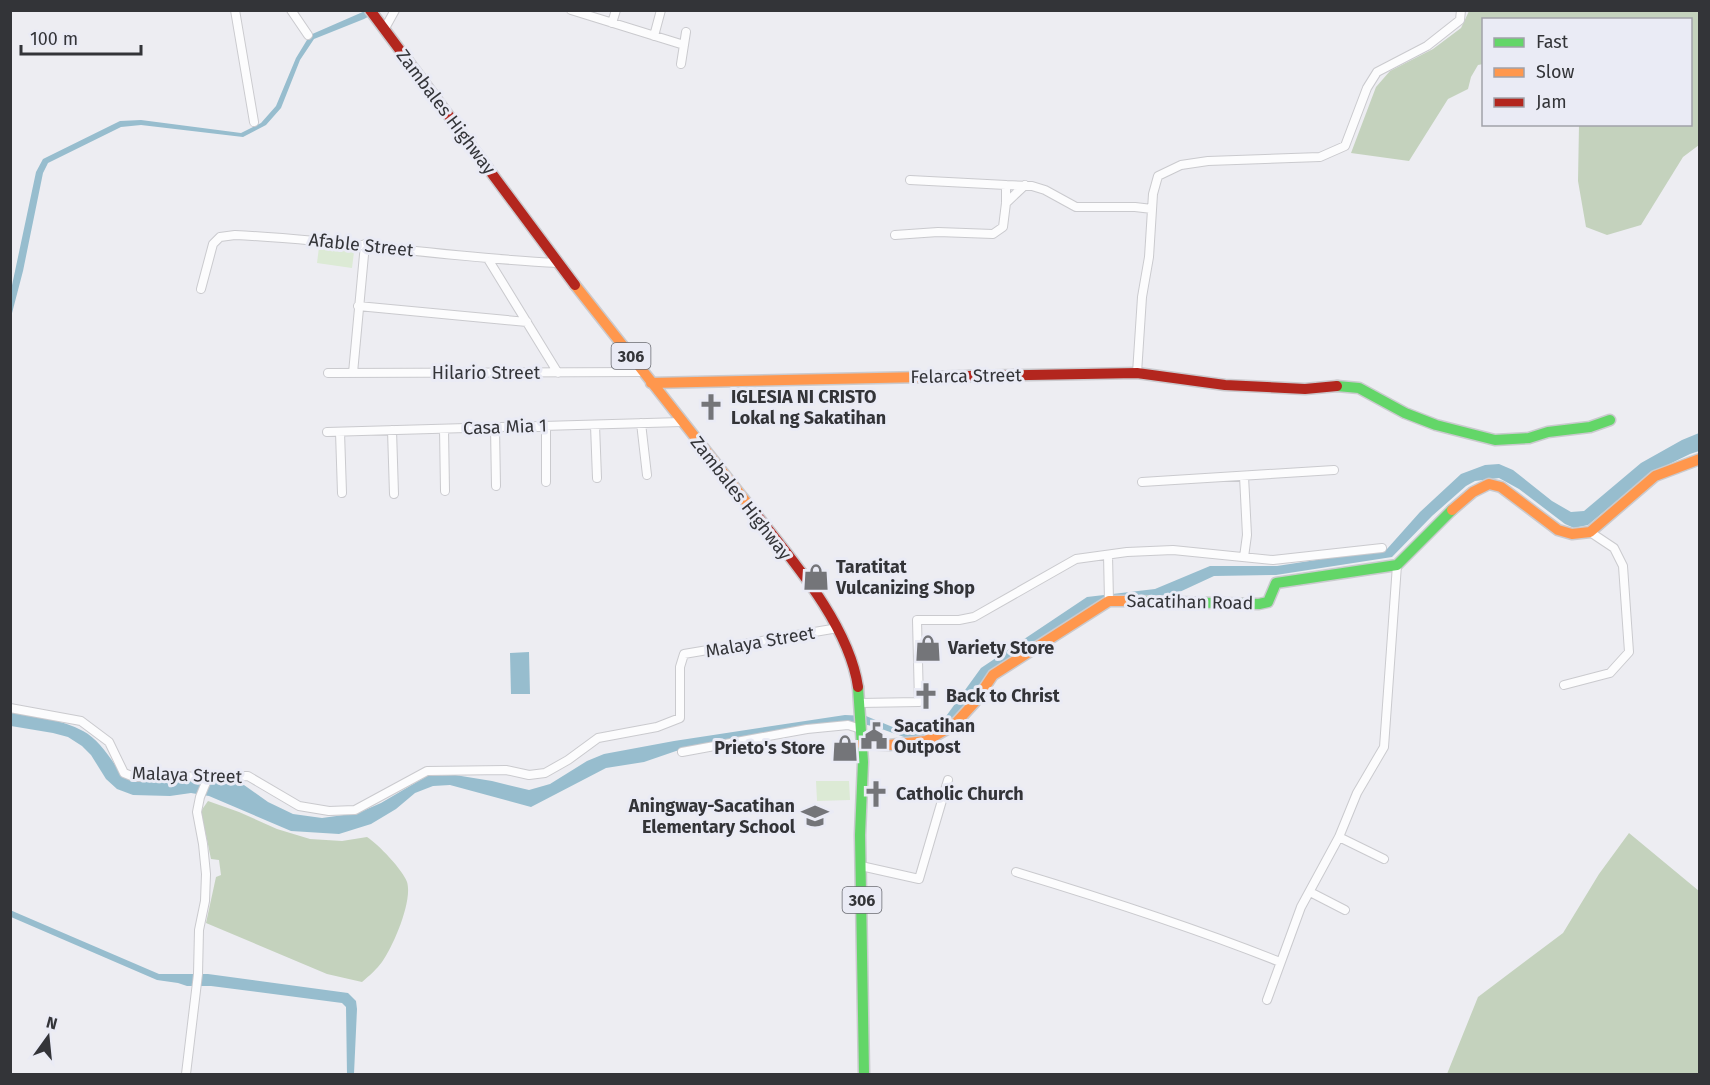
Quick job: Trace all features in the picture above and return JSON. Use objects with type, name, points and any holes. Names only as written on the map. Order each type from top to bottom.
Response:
[{"type":"street","points":[[235,10],[254,122]]},
{"type":"street","points":[[291,10],[308,35]]},
{"type":"street","points":[[384,30],[395,10]]},
{"type":"street","points":[[571,10],[684,45]]},
{"type":"street","points":[[612,23],[616,10]]},
{"type":"street","points":[[654,36],[661,10]]},
{"type":"street","points":[[1137,373],[1142,297],[1149,257],[1153,194],[1158,176],[1181,165],[1208,161],[1320,157],[1345,146],[1367,88],[1377,72],[1427,46],[1460,20],[1461,10]]},
{"type":"street","name":"Zambales Highway","points":[[372,13],[558,263],[777,541],[838,628],[856,675],[860,706],[864,1074]]},
{"type":"street","points":[[681,64],[686,32]]},
{"type":"street","points":[[910,180],[1025,185],[1045,190],[1076,207],[1152,209]]},
{"type":"street","points":[[896,235],[938,232],[993,234],[1002,227],[1006,184]]},
{"type":"street","points":[[1006,203],[1025,185]]},
{"type":"street","name":"Afable Street","points":[[201,289],[213,243],[220,237],[244,235],[365,244],[488,260],[558,263]]},
{"type":"street","points":[[353,373],[365,244]]},
{"type":"street","points":[[488,260],[558,373]]},
{"type":"street","points":[[358,306],[527,322]]},
{"type":"street","name":"Hilario Street","points":[[328,373],[644,372]]},
{"type":"street","name":"Felarca Street","points":[[651,383],[1137,373],[1225,385],[1305,389],[1331,386],[1359,388],[1405,413],[1436,425],[1495,440],[1530,438],[1548,432],[1590,427],[1610,420]]},
{"type":"street","name":"Casa Mia 1","points":[[327,432],[682,422]]},
{"type":"street","points":[[641,423],[647,474]]},
{"type":"street","points":[[595,425],[597,478]]},
{"type":"street","points":[[546,426],[546,482]]},
{"type":"street","points":[[495,428],[496,486]]},
{"type":"street","points":[[444,429],[446,491]]},
{"type":"street","points":[[392,430],[394,494]]},
{"type":"street","points":[[340,432],[342,493]]},
{"type":"street","points":[[1267,1000],[1300,907],[1339,837],[1357,793],[1384,747],[1397,565],[1443,517],[1473,492],[1489,484],[1509,492],[1558,530],[1572,534],[1590,532],[1655,476],[1700,459]]},
{"type":"street","points":[[1142,482],[1334,470]]},
{"type":"street","points":[[1244,476],[1247,535],[1244,557]]},
{"type":"street","points":[[1564,685],[1610,673],[1629,652],[1623,566],[1614,548],[1590,532]]},
{"type":"street","points":[[860,706],[919,702],[917,620],[959,620],[974,617],[1076,559],[1173,550],[1273,560],[1382,548]]},
{"type":"street","points":[[1107,555],[1109,601]]},
{"type":"street","name":"Sacatihan Road","points":[[862,744],[889,745],[926,741],[954,725],[975,702],[993,675],[1109,601],[1259,604],[1268,602],[1275,583],[1397,565]]},
{"type":"street","name":"Malaya Street","points":[[10,708],[81,721],[109,742],[124,773],[134,777],[248,776],[299,806],[338,811],[355,810],[427,771],[506,770],[529,775],[545,773],[568,760],[598,738],[657,727],[680,718],[680,667],[684,654],[838,628]]},
{"type":"street","points":[[682,752],[807,729],[848,725],[861,728]]},
{"type":"street","points":[[186,1074],[198,974],[200,930],[205,901],[206,874],[197,812],[209,775]]},
{"type":"street","points":[[861,866],[919,879],[948,780]]},
{"type":"street","points":[[1339,837],[1384,859]]},
{"type":"street","points":[[1016,872],[1209,933],[1280,962]]},
{"type":"street","points":[[1310,892],[1345,910]]},
{"type":"green space","points":[[1469,11],[1699,11],[1699,145],[1683,157],[1641,225],[1607,235],[1586,227],[1578,181],[1579,126],[1692,126],[1692,18],[1482,18],[1482,64],[1478,65],[1471,77],[1468,89],[1448,99],[1409,161],[1351,153],[1376,87],[1390,71],[1433,49],[1461,28]]},
{"type":"green space","points":[[319,247],[354,252],[352,268],[317,263]]},
{"type":"green space","points":[[816,781],[849,781],[850,800],[817,801]]},
{"type":"green space","points":[[208,801],[277,829],[310,839],[342,841],[367,837],[372,840],[405,877],[408,890],[405,912],[380,965],[362,982],[327,974],[206,923],[216,877],[221,875],[219,860],[211,859],[201,811]]},
{"type":"green space","points":[[1629,833],[1699,891],[1699,1074],[1447,1074],[1478,997],[1563,933],[1599,874]]},
{"type":"water","points":[[365,11],[379,11],[314,39],[300,60],[281,108],[266,125],[243,137],[141,125],[121,127],[48,163],[43,173],[11,317],[11,290],[36,172],[43,159],[120,121],[141,120],[241,133],[261,123],[276,106],[296,58],[310,35]]},
{"type":"water","points":[[1699,433],[1699,451],[1649,474],[1588,525],[1574,528],[1565,524],[1519,489],[1499,478],[1475,481],[1466,486],[1432,516],[1392,557],[1276,575],[1214,576],[1160,601],[1101,605],[991,672],[952,725],[925,739],[907,738],[863,724],[676,751],[644,762],[606,768],[531,807],[450,785],[433,786],[415,793],[396,809],[371,824],[339,834],[291,831],[209,796],[191,793],[170,796],[133,795],[117,789],[106,779],[91,755],[68,737],[11,726],[11,712],[66,724],[83,731],[95,740],[123,776],[216,779],[244,785],[268,802],[293,814],[322,818],[358,813],[381,803],[427,776],[455,775],[529,790],[550,784],[587,761],[604,754],[845,715],[866,716],[912,735],[925,732],[944,719],[981,668],[1087,597],[1155,589],[1210,566],[1277,566],[1387,549],[1420,512],[1461,474],[1485,465],[1499,464],[1513,470],[1552,501],[1571,512],[1584,511],[1641,463]]},
{"type":"water","points":[[529,652],[530,694],[511,694],[510,653]]},
{"type":"water","points":[[10,910],[159,974],[208,974],[348,993],[356,1001],[357,1009],[354,1074],[347,1074],[346,1007],[342,1003],[211,986],[187,986],[157,980],[11,917]]},
{"type":"traffic: fast","points":[[1337,386],[1359,388],[1405,413],[1436,425],[1495,440],[1529,438],[1548,432],[1590,427],[1610,420]]},
{"type":"traffic: fast","points":[[1129,601],[1259,604],[1268,602],[1276,583],[1397,565],[1452,510]]},
{"type":"traffic: fast","points":[[858,687],[863,762],[860,835],[864,1074]]},
{"type":"traffic: slow","points":[[575,285],[755,513]]},
{"type":"traffic: slow","points":[[651,383],[969,376]]},
{"type":"traffic: slow","points":[[1452,510],[1473,492],[1489,484],[1501,487],[1558,530],[1572,534],[1590,532],[1655,476],[1700,459]]},
{"type":"traffic: slow","points":[[862,744],[889,745],[926,741],[954,725],[975,702],[993,675],[1109,601],[1129,601]]},
{"type":"traffic: jam","points":[[370,10],[575,285]]},
{"type":"traffic: jam","points":[[969,376],[1137,373],[1225,385],[1305,389],[1337,386]]},
{"type":"traffic: jam","points":[[755,513],[802,573],[831,617],[853,664],[858,687]]},
{"type":"place","name":"IGLESIA NI CRISTO Lokal ng Sakatihan","points":[[711,407]]},
{"type":"place","name":"Taratitat Vulcanizing Shop","points":[[816,577]]},
{"type":"place","name":"Variety Store","points":[[928,648]]},
{"type":"place","name":"Back to Christ","points":[[926,696]]},
{"type":"place","name":"Sacatihan Outpost","points":[[874,736]]},
{"type":"place","name":"Prieto's Store","points":[[845,748]]},
{"type":"place","name":"Catholic Church","points":[[876,794]]},
{"type":"place","name":"Aningway-Sacatihan Elementary School","points":[[815,816]]}]
